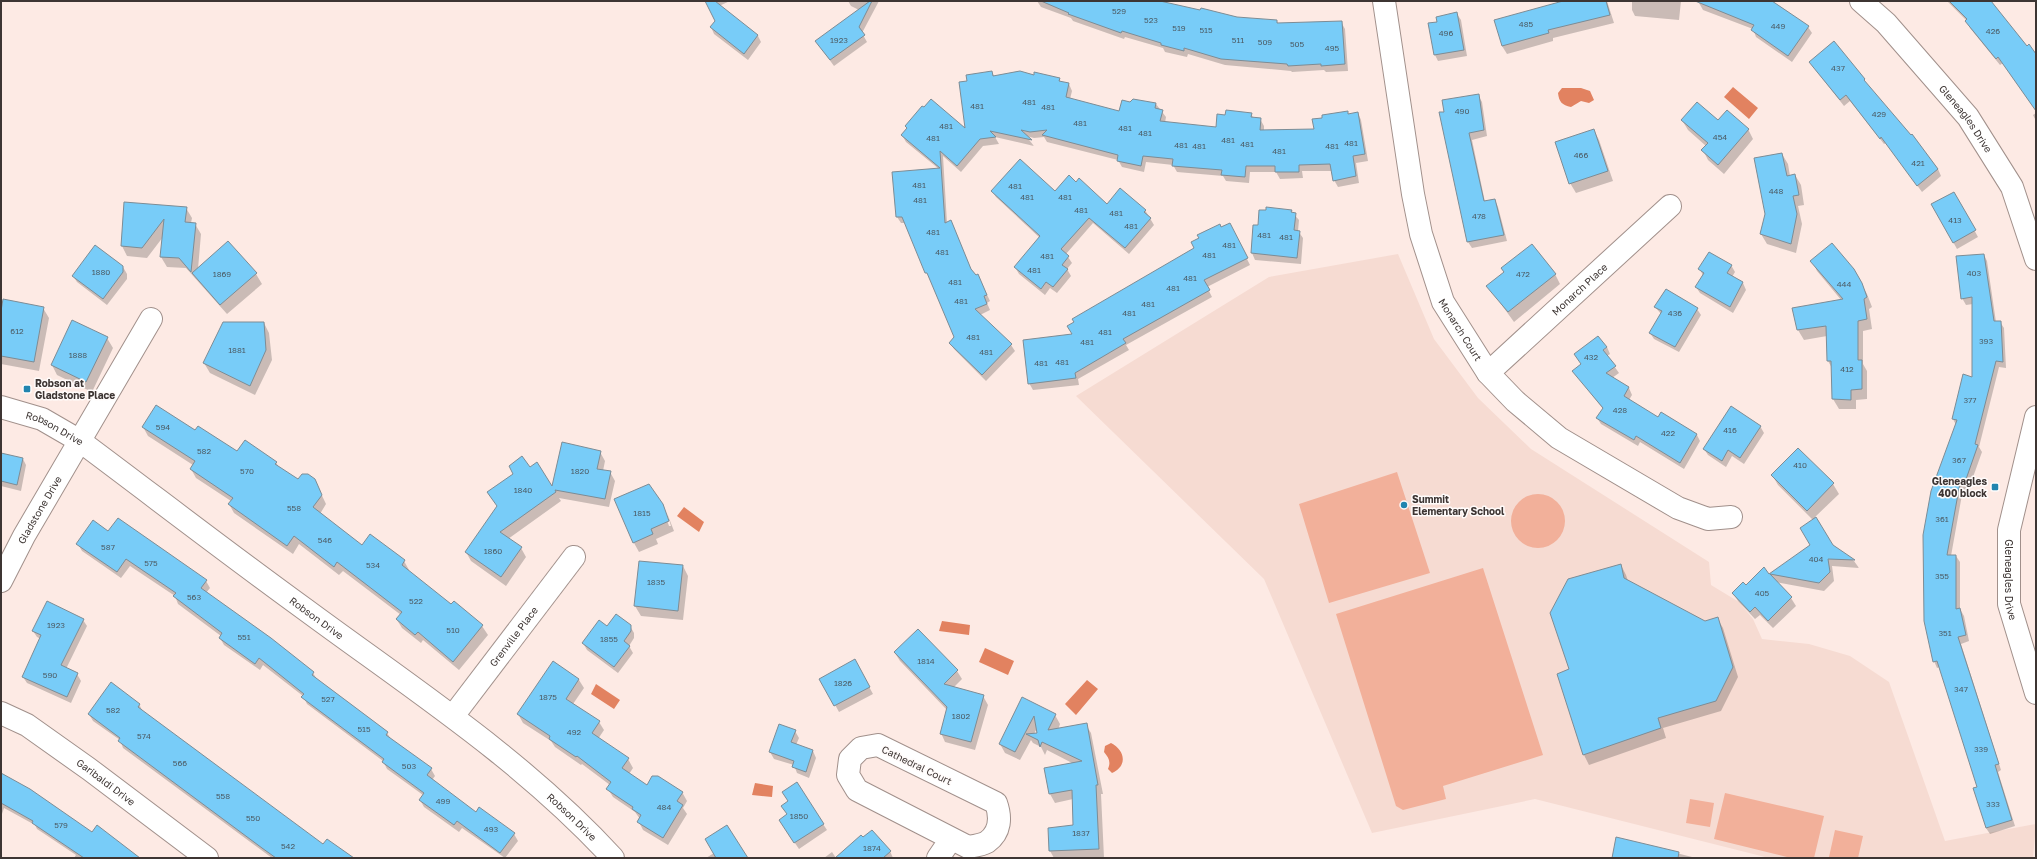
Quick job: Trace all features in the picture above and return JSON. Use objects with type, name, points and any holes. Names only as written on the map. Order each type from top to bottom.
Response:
[{"type":"street","name":"Monarch Court","points":[[1384,1],[1413,194],[1421,234],[1443,302],[1488,373],[1520,405],[1559,438],[1678,508],[1708,519],[1731,517]]},
{"type":"street","name":"Gleneagles Drive","points":[[1860,1],[1886,23],[1968,117],[2012,187],[2036,259]]},
{"type":"street","name":"Monarch Place","points":[[1488,373],[1670,206]]},
{"type":"street","name":"Gladstone Drive","points":[[1,581],[24,536],[151,319]]},
{"type":"street","name":"Robson Drive","points":[[1,407],[42,419],[80,441],[306,610],[453,716],[524,772],[581,824],[613,858]]},
{"type":"street","name":"Gleneagles Drive","points":[[2036,417],[2009,530],[2009,604],[2036,693]]},
{"type":"street","name":"Grenville Place","points":[[453,716],[574,557]]},
{"type":"street","name":"Garibaldi Drive","points":[[1,713],[27,725],[83,764],[207,858]]},
{"type":"street","name":"Cathedral Court","points":[[878,745],[996,803],[1000,815],[997,830],[987,842],[968,847],[951,839],[856,790],[848,775],[850,759],[862,748],[878,745]]},
{"type":"street","points":[[938,858],[951,839]]},
{"type":"shaded area","points":[[1733,87],[1758,108],[1749,119],[1724,97]]},
{"type":"shaded area","points":[[1562,88],[1581,88],[1590,91],[1594,100],[1589,103],[1581,101],[1571,107],[1565,105],[1560,101],[1558,96],[1558,93]]},
{"type":"shaded area","name":"Summit Elementary School","points":[[1398,254],[1434,339],[1478,398],[1531,449],[1709,562],[1711,585],[1739,602],[1753,619],[1762,639],[1809,644],[1850,656],[1889,682],[1945,841],[2036,824],[2033,858],[1769,858],[1535,799],[1372,833],[1264,579],[1076,396],[1269,277]]},
{"type":"shaded area","points":[[1397,472],[1430,573],[1329,603],[1299,504]]},
{"type":"shaded area","points":[[1533,494],[1543,494],[1553,498],[1561,506],[1565,516],[1565,526],[1561,536],[1553,544],[1543,548],[1533,548],[1523,544],[1515,536],[1511,526],[1511,516],[1515,506],[1523,498]]},
{"type":"shaded area","points":[[684,507],[704,522],[699,532],[677,516]]},
{"type":"shaded area","points":[[1483,568],[1543,755],[1443,786],[1446,799],[1403,810],[1396,806],[1336,614]]},
{"type":"shaded area","points":[[942,621],[970,625],[969,635],[939,631]]},
{"type":"shaded area","points":[[985,648],[1014,661],[1008,675],[979,662]]},
{"type":"shaded area","points":[[1087,680],[1098,689],[1076,715],[1065,704]]},
{"type":"shaded area","points":[[596,684],[620,700],[614,709],[591,694]]},
{"type":"shaded area","points":[[1111,743],[1116,746],[1123,758],[1121,766],[1112,773],[1108,769],[1109,760],[1104,752],[1105,746]]},
{"type":"shaded area","points":[[755,783],[773,786],[772,797],[752,795]]},
{"type":"shaded area","points":[[1725,793],[1824,816],[1814,858],[1791,858],[1714,839]]},
{"type":"shaded area","points":[[1690,799],[1714,803],[1710,827],[1686,823]]},
{"type":"shaded area","points":[[1835,830],[1863,836],[1858,858],[1829,857]]},
{"type":"building","points":[[705,1],[715,1],[758,35],[744,54],[710,27],[715,21]]},
{"type":"building","points":[[872,1],[859,27],[865,35],[830,60],[815,41]]},
{"type":"building","points":[[1041,1],[1160,1],[1200,10],[1201,8],[1237,17],[1277,20],[1277,23],[1342,21],[1345,64],[1288,66],[1287,64],[1221,59],[1184,48],[1184,51],[1161,45],[1161,43],[1122,31],[1121,33],[1068,14],[1069,13]]},
{"type":"building","points":[[1563,1],[1606,1],[1610,15],[1548,30],[1549,33],[1502,46],[1494,20]]},
{"type":"building","points":[[1695,1],[1772,1],[1809,26],[1788,56],[1751,30],[1754,25]]},
{"type":"building","points":[[1949,1],[1991,1],[2027,46],[2029,44],[2036,54],[2036,111],[1998,57],[1996,59],[1965,21],[1967,19]]},
{"type":"building","points":[[1457,12],[1464,50],[1434,55],[1428,23],[1437,22],[1436,17]]},
{"type":"building","points":[[1834,41],[1865,79],[1864,80],[1911,135],[1912,134],[1938,169],[1917,186],[1881,137],[1880,139],[1846,95],[1840,100],[1809,62]]},
{"type":"building","points":[[992,71],[993,76],[1020,71],[1034,75],[1034,72],[1060,78],[1059,81],[1069,83],[1066,97],[1119,111],[1122,100],[1130,102],[1133,99],[1156,103],[1155,108],[1163,110],[1160,121],[1216,127],[1217,114],[1225,115],[1226,110],[1252,113],[1251,117],[1261,118],[1260,130],[1314,129],[1312,119],[1322,118],[1322,115],[1348,111],[1348,114],[1358,112],[1365,154],[1353,156],[1356,176],[1333,181],[1330,164],[1299,165],[1299,172],[1275,172],[1275,166],[1246,166],[1245,177],[1221,175],[1222,170],[1172,166],[1173,159],[1143,156],[1141,166],[1117,161],[1118,155],[1042,135],[1047,130],[1030,132],[1021,130],[1032,140],[990,131],[996,137],[980,139],[957,166],[940,151],[945,223],[951,220],[971,269],[976,275],[978,274],[987,295],[984,296],[987,304],[975,309],[1012,344],[982,375],[949,343],[954,337],[902,217],[896,217],[892,172],[940,168],[901,135],[907,128],[905,126],[922,106],[924,107],[931,99],[965,128],[959,82],[967,81],[966,75]]},
{"type":"building","points":[[1479,94],[1484,130],[1469,133],[1484,201],[1495,199],[1504,235],[1467,242],[1439,112],[1444,112],[1442,100]]},
{"type":"building","points":[[1697,102],[1718,120],[1727,110],[1749,129],[1718,165],[1701,150],[1708,143],[1681,120]]},
{"type":"building","points":[[1594,129],[1608,171],[1569,184],[1555,142]]},
{"type":"building","points":[[1782,153],[1787,176],[1795,174],[1799,195],[1793,196],[1797,214],[1791,244],[1760,234],[1765,214],[1754,158]]},
{"type":"building","points":[[1020,159],[1055,191],[1069,175],[1076,182],[1079,178],[1107,204],[1120,188],[1146,210],[1144,212],[1151,218],[1125,248],[1089,218],[1061,249],[1069,256],[1062,265],[1068,269],[1053,287],[1046,282],[1041,289],[1014,267],[1040,236],[991,191]]},
{"type":"building","points":[[1954,192],[1976,230],[1953,243],[1931,204]]},
{"type":"building","points":[[124,202],[187,207],[185,222],[196,223],[191,272],[179,258],[160,257],[164,219],[142,248],[121,246]]},
{"type":"building","points":[[1266,207],[1292,210],[1291,212],[1296,213],[1294,230],[1300,231],[1297,258],[1251,253],[1253,225],[1258,225],[1259,210],[1266,210]]},
{"type":"building","points":[[1230,223],[1248,258],[1204,280],[1210,290],[1123,339],[1126,343],[1075,373],[1076,378],[1028,384],[1023,340],[1072,334],[1067,326],[1074,322],[1072,319],[1194,248],[1191,242],[1199,238],[1197,235],[1220,224],[1221,227]]},
{"type":"building","points":[[228,241],[257,273],[220,305],[192,273]]},
{"type":"building","points":[[1832,243],[1854,269],[1862,283],[1867,297],[1864,299],[1867,319],[1858,321],[1858,360],[1862,360],[1862,389],[1851,390],[1851,400],[1832,399],[1831,361],[1827,361],[1826,326],[1797,330],[1792,308],[1843,299],[1810,261]]},
{"type":"building","points":[[1532,244],[1556,274],[1508,312],[1486,286],[1504,272],[1501,268]]},
{"type":"building","points":[[95,245],[123,266],[123,272],[103,299],[72,276]]},
{"type":"building","points":[[1709,252],[1732,265],[1727,273],[1743,282],[1730,307],[1695,287],[1704,273],[1698,269]]},
{"type":"building","points":[[1984,254],[1994,321],[2001,321],[2003,362],[1996,361],[1975,444],[1978,445],[1964,485],[1960,483],[1947,555],[1956,555],[1956,609],[1960,608],[1966,635],[1958,637],[1999,764],[1995,765],[2012,820],[1986,828],[1973,788],[1977,787],[1937,661],[1933,662],[1924,621],[1923,535],[1931,491],[1957,420],[1952,419],[1963,374],[1972,377],[1972,297],[1961,299],[1956,256]]},
{"type":"building","points":[[1666,289],[1698,308],[1675,347],[1649,333],[1662,311],[1654,307]]},
{"type":"building","points":[[3,299],[44,307],[34,362],[1,356],[1,311]]},
{"type":"building","points":[[72,320],[108,337],[86,382],[51,365]]},
{"type":"building","points":[[223,322],[264,322],[266,350],[250,386],[203,363]]},
{"type":"building","points":[[1598,336],[1607,347],[1603,350],[1616,366],[1606,373],[1629,387],[1624,396],[1658,417],[1661,412],[1697,434],[1680,463],[1636,436],[1634,440],[1596,418],[1603,408],[1572,371],[1581,364],[1574,354]]},
{"type":"building","points":[[156,405],[195,430],[198,426],[237,451],[245,440],[277,462],[275,464],[298,479],[302,474],[308,474],[315,479],[322,495],[313,507],[362,545],[370,534],[405,560],[402,565],[451,604],[454,601],[483,625],[453,662],[418,632],[415,635],[396,619],[402,612],[337,562],[334,567],[294,536],[287,546],[228,504],[233,498],[190,469],[195,461],[142,427]]},
{"type":"building","points":[[1731,406],[1761,426],[1740,458],[1728,450],[1722,461],[1703,449]]},
{"type":"building","points":[[562,442],[601,451],[597,469],[611,471],[605,499],[555,490],[556,492],[500,532],[522,547],[501,577],[465,552],[497,506],[487,492],[513,474],[509,466],[522,456],[530,467],[537,462],[552,486]]},
{"type":"building","points":[[1798,448],[1834,483],[1807,511],[1771,475]]},
{"type":"building","points":[[1,453],[23,458],[17,485],[1,481]]},
{"type":"building","points":[[649,484],[663,504],[669,521],[651,529],[653,534],[633,543],[614,499]]},
{"type":"building","points":[[1816,517],[1833,545],[1855,560],[1828,559],[1830,572],[1819,583],[1770,574],[1792,597],[1768,621],[1755,607],[1750,612],[1732,593],[1743,582],[1746,585],[1764,567],[1769,574],[1810,545],[1800,528]]},
{"type":"building","points":[[118,518],[207,580],[201,588],[271,638],[314,672],[312,675],[388,732],[386,735],[432,768],[427,775],[476,812],[479,807],[515,833],[500,853],[457,821],[454,825],[419,800],[424,793],[382,762],[384,759],[301,697],[304,694],[259,658],[255,664],[219,638],[222,633],[173,596],[176,593],[126,559],[117,572],[76,544],[93,520],[108,531]]},
{"type":"building","points":[[639,561],[683,565],[678,611],[634,606]]},
{"type":"building","points":[[1621,564],[1624,578],[1705,621],[1718,617],[1733,667],[1716,701],[1658,718],[1661,728],[1583,755],[1557,674],[1569,669],[1550,613],[1568,579]]},
{"type":"building","points":[[47,601],[84,619],[61,665],[78,673],[67,697],[22,677],[41,635],[32,631]]},
{"type":"building","points":[[616,614],[631,625],[631,631],[624,641],[630,646],[614,667],[582,643],[599,620],[607,626]]},
{"type":"building","points":[[918,629],[958,670],[944,684],[984,695],[971,742],[940,734],[947,707],[894,652]]},
{"type":"building","points":[[855,659],[870,687],[834,706],[819,679]]},
{"type":"building","points":[[553,661],[579,679],[566,699],[600,721],[592,733],[629,758],[622,768],[647,785],[652,776],[658,776],[683,792],[677,801],[683,805],[663,838],[637,822],[641,815],[632,809],[633,807],[606,789],[611,782],[577,756],[576,757],[549,739],[550,736],[517,714]]},
{"type":"building","points":[[111,682],[140,704],[138,707],[323,844],[327,839],[354,858],[276,858],[262,848],[118,741],[120,738],[88,714]]},
{"type":"building","points":[[1022,697],[1056,714],[1048,730],[1087,723],[1098,785],[1096,785],[1099,849],[1049,851],[1048,828],[1073,825],[1072,790],[1049,794],[1044,768],[1082,761],[1042,742],[1040,747],[1038,740],[1026,734],[1037,733],[1034,716],[1015,752],[999,744]]},
{"type":"building","points":[[779,724],[796,730],[791,742],[813,750],[806,772],[792,767],[794,761],[769,752]]},
{"type":"building","points":[[1,773],[30,789],[92,832],[97,825],[140,858],[84,858],[32,823],[33,821],[1,803]]},
{"type":"building","points":[[797,782],[824,824],[794,843],[779,820],[787,814],[781,806],[788,801],[782,792]]},
{"type":"building","points":[[727,825],[748,858],[716,858],[705,839]]},
{"type":"building","points":[[872,830],[891,851],[883,858],[835,858],[861,835],[863,837]]},
{"type":"building","points":[[1616,837],[1679,852],[1678,858],[1612,858]]},
{"type":"place","name":"Robson at Gladstone Place","points":[[27,389]]},
{"type":"place","name":"Gleneagles 400 block","points":[[1995,487]]},
{"type":"place","name":"Summit Elementary School","points":[[1404,505]]}]
